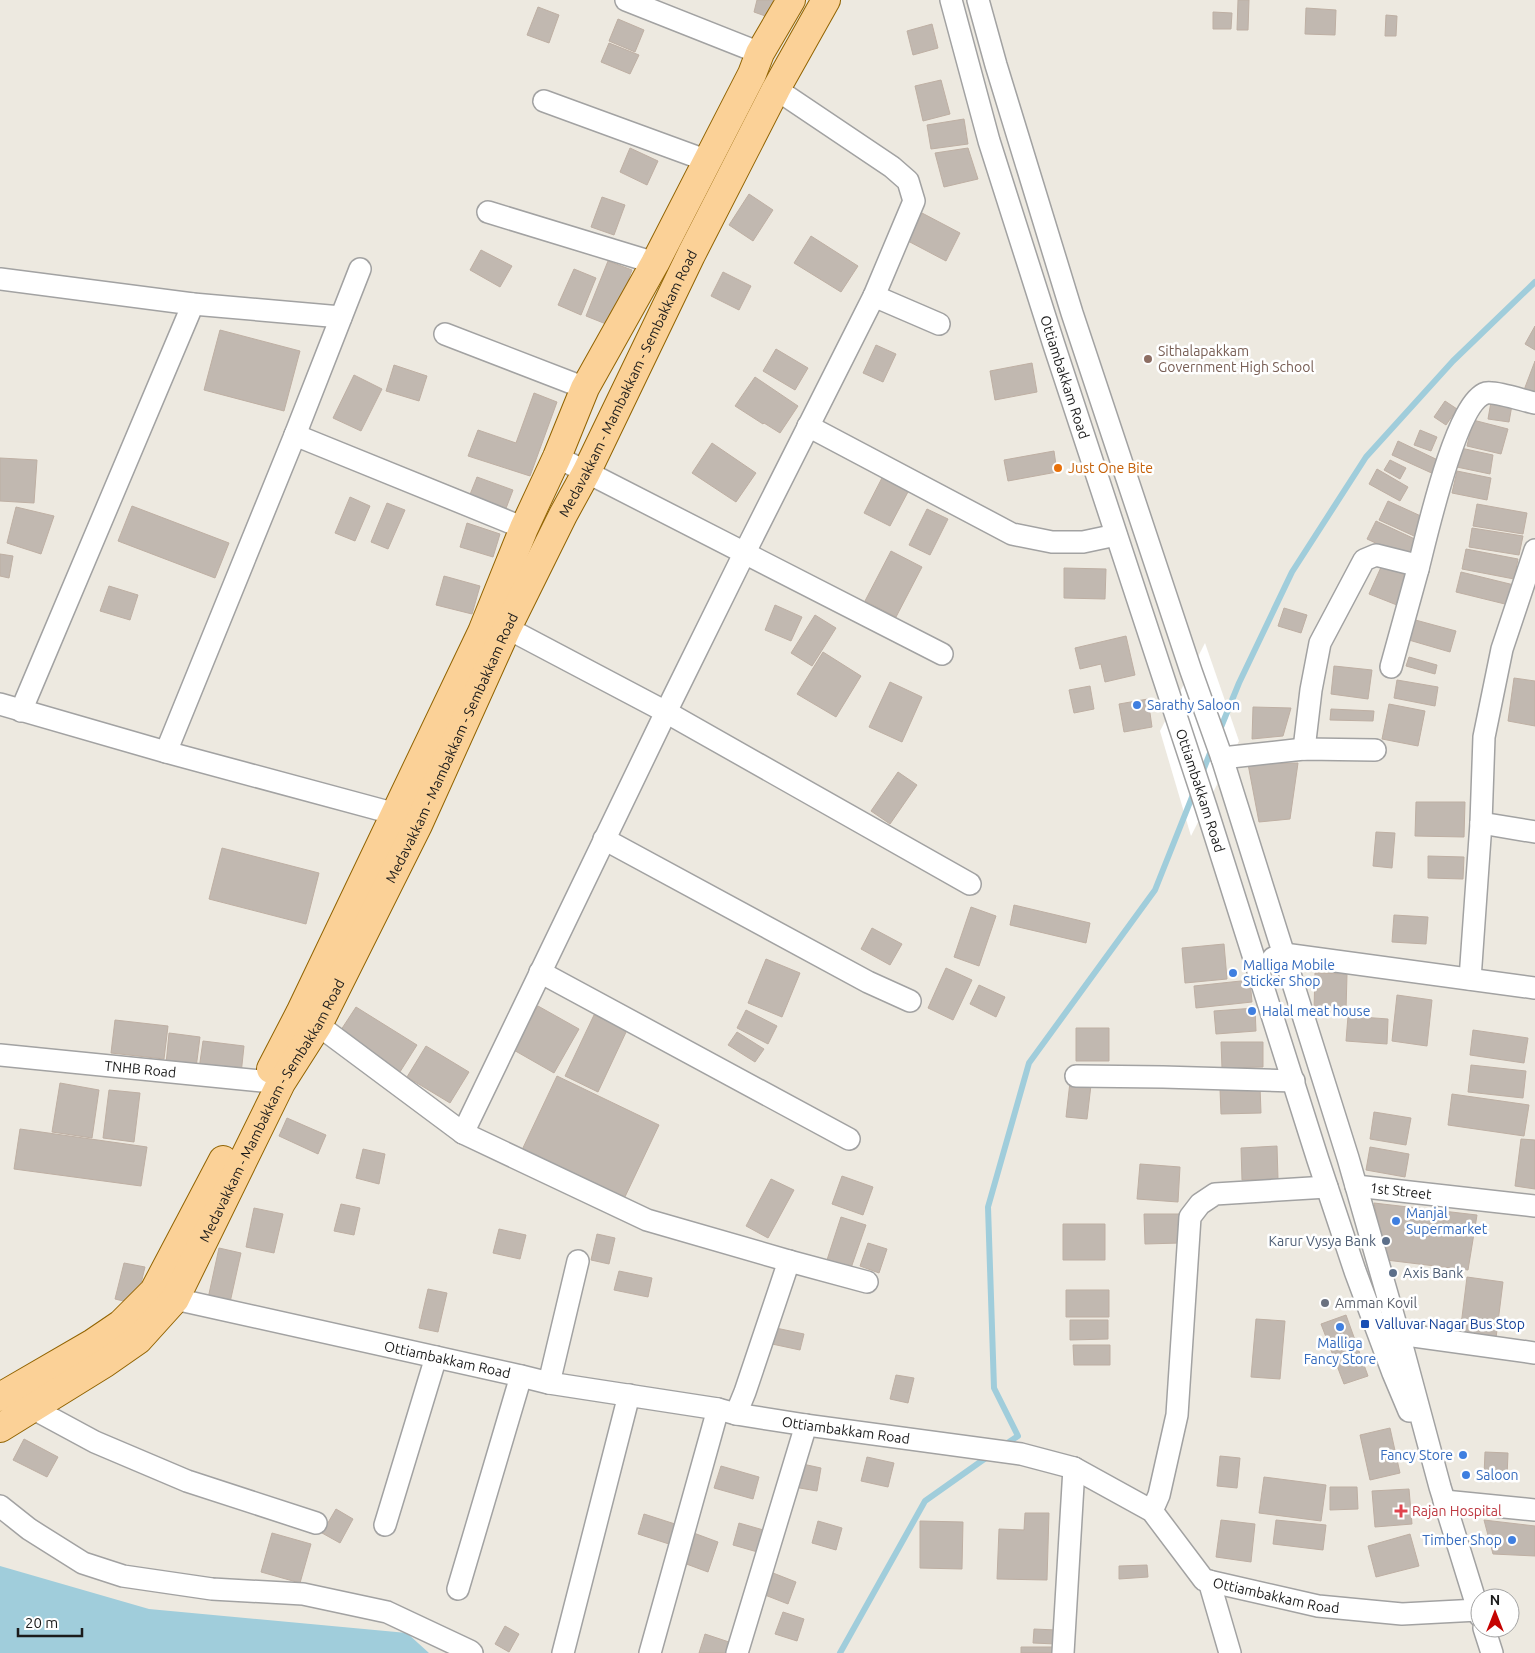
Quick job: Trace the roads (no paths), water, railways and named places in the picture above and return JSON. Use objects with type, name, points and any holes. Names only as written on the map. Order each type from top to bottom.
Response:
[{"type":"main road","name":"Medavakkam - Mambakkam - Sembakkam Road","points":[[0,1428],[105,1363],[138,1340],[175,1299],[273,1083],[300,1012],[482,632],[524,528],[586,388],[655,263],[708,161],[760,53],[792,0]]},
{"type":"main road","name":"Medavakkam - Mambakkam - Sembakkam Road","points":[[0,1397],[122,1324],[154,1291],[273,1083],[318,1025],[418,825],[507,628],[586,472],[690,255],[776,89],[826,0]]},
{"type":"street","points":[[626,0],[760,53]]},
{"type":"street","name":"Ottiambakkam Road","points":[[951,0],[989,141],[1206,807],[1327,1187],[1392,1373],[1442,1494]]},
{"type":"street","name":"Ottiambakkam Road","points":[[978,0],[1072,313],[1221,755],[1284,954],[1356,1186],[1399,1334],[1442,1494],[1472,1588]]},
{"type":"street","points":[[462,1133],[666,712],[874,296],[914,202],[908,181],[892,167],[776,89]]},
{"type":"street","points":[[544,101],[708,161]]},
{"type":"street","points":[[488,212],[655,263]]},
{"type":"street","points":[[166,752],[296,435],[360,268]]},
{"type":"street","points":[[0,279],[193,304],[341,317]]},
{"type":"street","points":[[874,296],[939,324]]},
{"type":"street","points":[[21,711],[193,304]]},
{"type":"street","points":[[445,334],[586,388]]},
{"type":"street","points":[[1391,667],[1443,474],[1460,428],[1475,400],[1486,394],[1493,393],[1535,403]]},
{"type":"street","points":[[808,426],[1012,534],[1052,542],[1082,542],[1116,535]]},
{"type":"street","points":[[296,435],[524,528]]},
{"type":"street","points":[[557,457],[942,654]]},
{"type":"street","points":[[1470,979],[1481,823],[1484,737],[1502,650],[1535,550]]},
{"type":"street","points":[[1304,748],[1310,690],[1320,643],[1364,560],[1376,555],[1412,564],[1418,569]]},
{"type":"street","points":[[507,628],[666,712],[970,884]]},
{"type":"street","points":[[0,704],[166,752],[396,814]]},
{"type":"street","points":[[1221,755],[1304,748],[1375,750]]},
{"type":"street","points":[[1481,823],[1535,832]]},
{"type":"street","points":[[604,839],[868,982],[910,1001]]},
{"type":"street","points":[[1256,964],[1284,954],[1535,988]]},
{"type":"street","points":[[540,972],[849,1139]]},
{"type":"street","points":[[318,1025],[462,1133],[647,1220],[789,1262],[867,1282]]},
{"type":"street","name":"TNHB Road","points":[[0,1055],[273,1083]]},
{"type":"street","points":[[1076,1076],[1294,1081]]},
{"type":"street","name":"1st Street","points":[[1356,1186],[1535,1206]]},
{"type":"street","points":[[1152,1511],[1159,1495],[1177,1415],[1190,1216],[1200,1204],[1216,1194],[1327,1187]]},
{"type":"street","points":[[549,1383],[578,1262]]},
{"type":"street","points":[[650,1653],[727,1411],[745,1392],[789,1262]]},
{"type":"street","name":"Ottiambakkam Road","points":[[175,1299],[549,1383],[806,1425],[1021,1454],[1074,1468],[1152,1511],[1204,1580],[1318,1606],[1402,1614],[1470,1617]]},
{"type":"street","points":[[1399,1334],[1535,1353]]},
{"type":"street","points":[[385,1525],[436,1357]]},
{"type":"street","points":[[458,1589],[521,1376]]},
{"type":"street","points":[[564,1653],[629,1395]]},
{"type":"street","points":[[32,1408],[95,1442],[187,1481],[316,1523]]},
{"type":"street","points":[[737,1653],[806,1425]]},
{"type":"street","points":[[1063,1653],[1074,1468]]},
{"type":"street","points":[[1442,1494],[1535,1510]]},
{"type":"street","points":[[0,1506],[29,1529],[83,1563],[123,1576],[212,1590],[303,1594],[387,1612],[472,1653]]},
{"type":"street","points":[[1209,1581],[1230,1653]]},
{"type":"street","name":"Ottiambakkam Road","points":[[1487,1638],[1492,1653]]},
{"type":"water","points":[[0,1566],[149,1609],[407,1633],[429,1653],[0,1653]]},
{"type":"waterway","points":[[1219,732],[1239,683],[1292,572],[1366,457],[1453,361],[1535,282]]},
{"type":"waterway","points":[[1201,776],[1212,748]]},
{"type":"waterway","points":[[1003,1446],[1018,1436],[994,1388],[988,1207],[1029,1063],[1155,890],[1194,792]]},
{"type":"waterway","points":[[840,1653],[925,1501],[990,1455]]},
{"type":"place","name":"Sithalapakkam Government High School","points":[[1148,359]]},
{"type":"place","name":"Just One Bite","points":[[1058,468]]},
{"type":"place","name":"Sarathy Saloon","points":[[1137,705]]},
{"type":"place","name":"Malliga Mobile Sticker Shop","points":[[1233,973]]},
{"type":"place","name":"Halal meat house","points":[[1252,1011]]},
{"type":"place","name":"Manjal Supermarket","points":[[1396,1221]]},
{"type":"place","name":"Karur Vysya Bank","points":[[1386,1241]]},
{"type":"place","name":"Axis Bank","points":[[1393,1273]]},
{"type":"place","name":"Amman Kovil","points":[[1325,1303]]},
{"type":"place","name":"Valluvar Nagar Bus Stop","points":[[1365,1324]]},
{"type":"place","name":"Malliga Fancy Store","points":[[1340,1327]]},
{"type":"place","name":"Fancy Store","points":[[1463,1455]]},
{"type":"place","name":"Saloon","points":[[1466,1475]]},
{"type":"place","name":"Rajan Hospital","points":[[1401,1511]]},
{"type":"place","name":"Timber Shop","points":[[1512,1540]]}]
